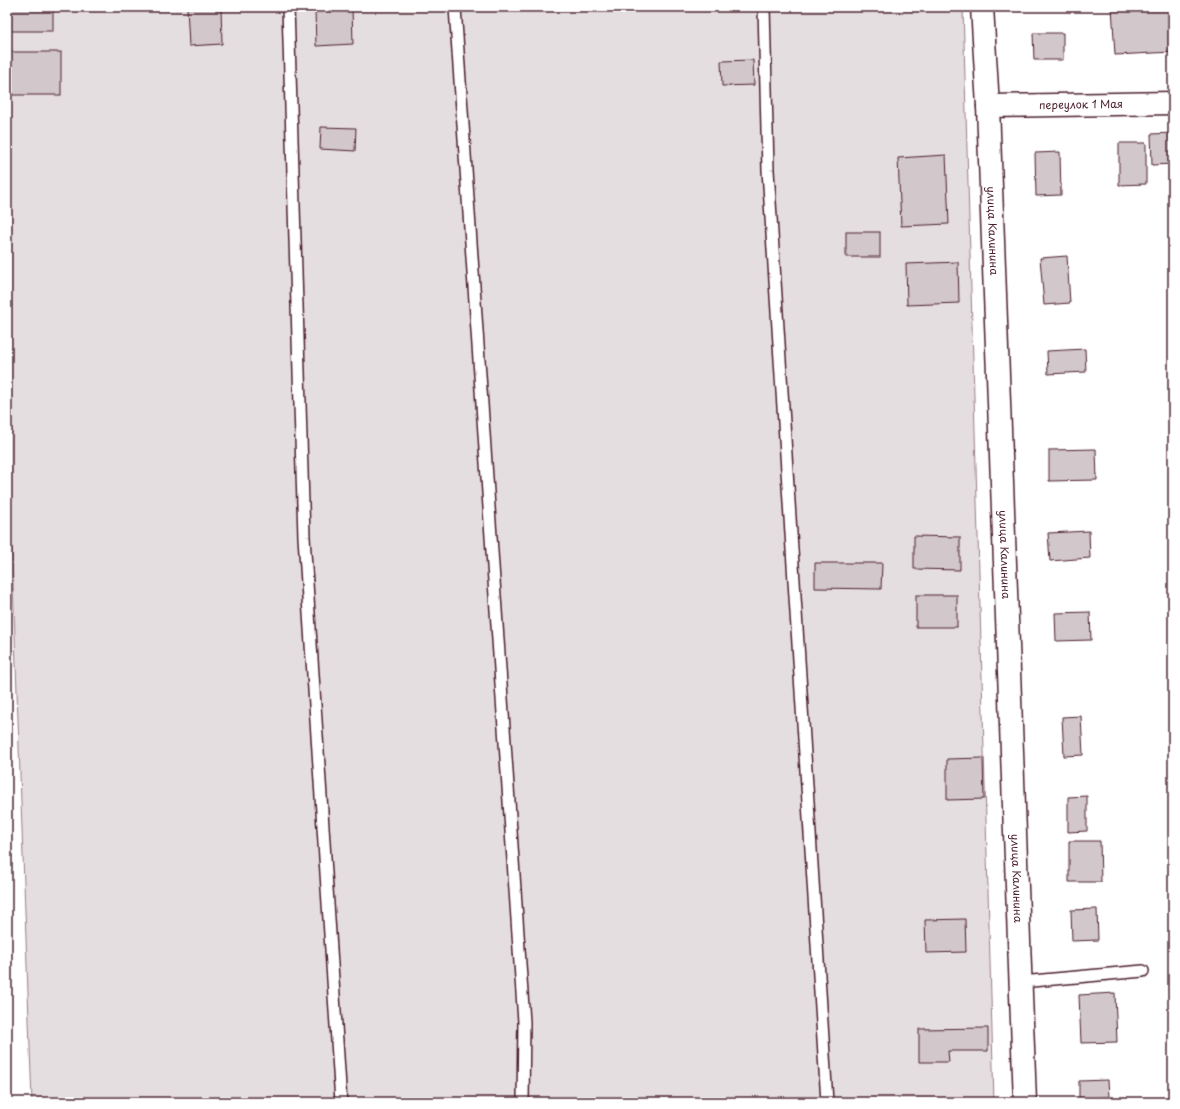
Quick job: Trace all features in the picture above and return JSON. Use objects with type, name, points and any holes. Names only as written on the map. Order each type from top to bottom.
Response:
[{"type":"street","name":"улица Калинина","points":[[982,7],[988,106],[1025,1102]]},
{"type":"street","name":"переулок 1 Мая","points":[[988,106],[1173,103]]},
{"type":"lane","points":[[288,7],[304,537],[341,1102]]},
{"type":"lane","points":[[455,7],[524,1022],[523,1102]]},
{"type":"lane","points":[[764,7],[768,170],[827,1102]]},
{"type":"lane","points":[[1021,982],[1143,971]]},
{"type":"shaded area","points":[[7,7],[963,7],[994,1102],[32,1102],[7,419]]},
{"type":"building","points":[[187,7],[221,7],[222,44],[189,46]]},
{"type":"building","points":[[1112,7],[1173,7],[1173,52],[1115,55]]},
{"type":"building","points":[[7,8],[53,8],[53,31],[7,31]]},
{"type":"building","points":[[352,8],[353,44],[316,46],[315,9]]},
{"type":"building","points":[[1033,33],[1063,33],[1063,60],[1034,60]]},
{"type":"building","points":[[7,52],[61,52],[61,95],[7,95]]},
{"type":"building","points":[[753,60],[754,85],[722,86],[721,61]]},
{"type":"building","points":[[321,127],[356,128],[355,151],[320,149]]},
{"type":"building","points":[[1173,133],[1173,164],[1152,165],[1151,134]]},
{"type":"building","points":[[1119,143],[1146,143],[1146,184],[1119,185]]},
{"type":"building","points":[[1060,152],[1061,195],[1036,196],[1035,153]]},
{"type":"building","points":[[946,155],[949,224],[901,226],[898,158]]},
{"type":"building","points":[[846,232],[880,232],[880,257],[846,257]]},
{"type":"building","points":[[1067,256],[1070,303],[1044,305],[1040,258]]},
{"type":"building","points":[[958,262],[959,303],[907,305],[906,264]]},
{"type":"building","points":[[1085,349],[1086,372],[1048,374],[1047,351]]},
{"type":"building","points":[[1096,449],[1097,480],[1049,481],[1049,450]]},
{"type":"building","points":[[1089,531],[1090,558],[1050,561],[1048,533]]},
{"type":"building","points":[[914,536],[960,537],[960,570],[914,569]]},
{"type":"building","points":[[815,563],[882,563],[881,589],[815,588]]},
{"type":"building","points":[[916,595],[957,595],[957,627],[916,627]]},
{"type":"building","points":[[1090,612],[1091,640],[1056,641],[1055,613]]},
{"type":"building","points":[[1081,716],[1083,755],[1064,756],[1062,717]]},
{"type":"building","points":[[983,758],[984,799],[947,800],[947,759]]},
{"type":"building","points":[[1087,796],[1087,831],[1068,832],[1068,797]]},
{"type":"building","points":[[1069,841],[1100,841],[1101,882],[1069,882]]},
{"type":"building","points":[[1097,909],[1098,940],[1072,941],[1071,910]]},
{"type":"building","points":[[965,919],[966,952],[926,953],[925,920]]},
{"type":"building","points":[[1115,993],[1117,1042],[1081,1043],[1079,995]]},
{"type":"building","points":[[988,1028],[988,1051],[948,1051],[949,1062],[919,1062],[919,1029]]},
{"type":"building","points":[[1108,1080],[1109,1097],[1079,1098],[1079,1081]]}]
